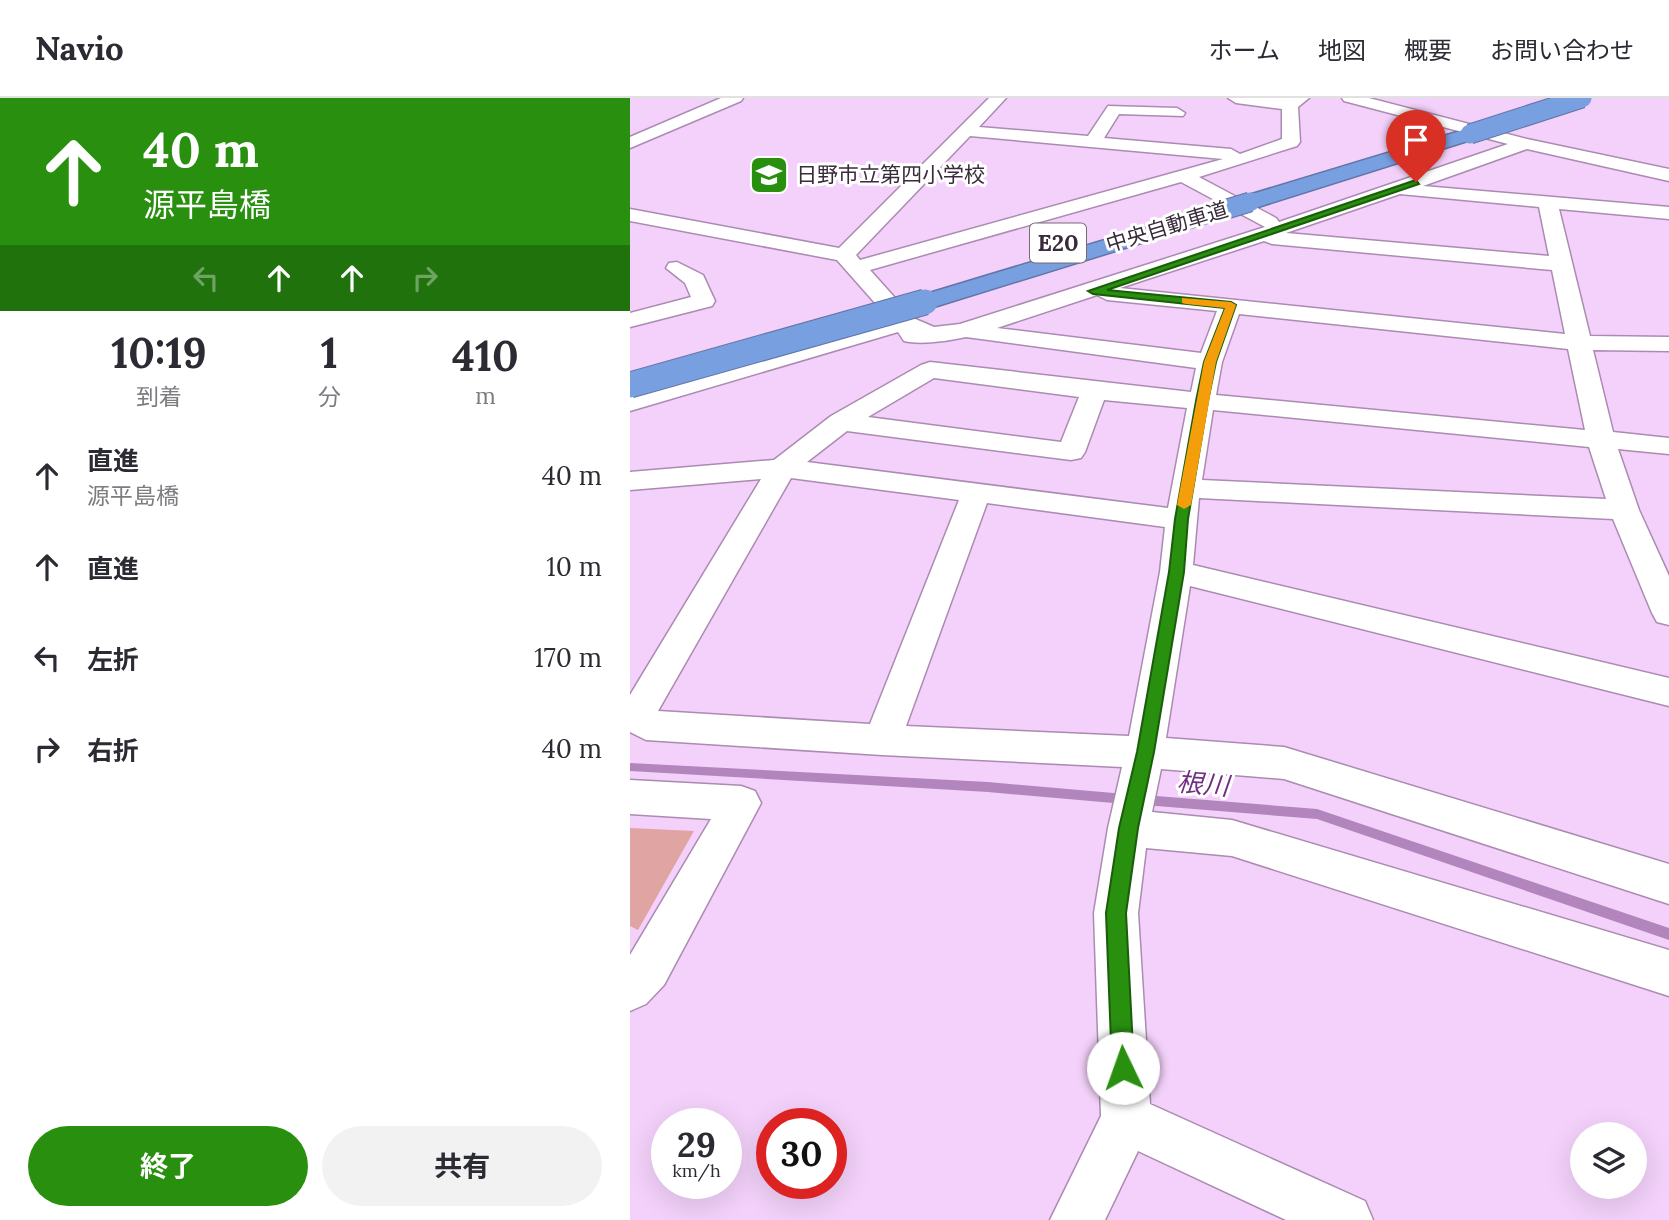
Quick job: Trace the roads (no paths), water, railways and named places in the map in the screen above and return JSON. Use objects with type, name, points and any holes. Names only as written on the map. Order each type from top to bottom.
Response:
[{"type":"highway","name":"中央自動車道","points":[[630,385],[1534,98]]},
{"type":"highway","name":"中央自動車道","points":[[1221,199],[1250,202],[1582,98]]},
{"type":"highway","name":"中央自動車道","points":[[630,363],[917,294]]},
{"type":"street","points":[[630,143],[735,98]]},
{"type":"street","points":[[849,262],[998,98]]},
{"type":"street","points":[[630,215],[849,262],[1184,176],[1291,142],[1295,101],[1236,98]]},
{"type":"street","points":[[1350,98],[1526,144],[1669,176]]},
{"type":"street","points":[[679,103],[697,114]]},
{"type":"street","points":[[1093,142],[1114,109],[1177,113]]},
{"type":"street","points":[[966,131],[1252,156]]},
{"type":"street","points":[[630,402],[905,323],[931,335],[963,331],[1093,291],[1526,144]]},
{"type":"street","points":[[1184,176],[1281,228]]},
{"type":"street","points":[[1396,189],[1669,213]]},
{"type":"street","points":[[1548,203],[1601,440],[1624,510],[1669,614]]},
{"type":"street","points":[[1258,236],[1562,264]]},
{"type":"street","points":[[849,262],[905,323],[929,370]]},
{"type":"street","points":[[630,320],[704,301],[695,280],[677,268]]},
{"type":"street","points":[[1093,291],[1580,344],[1669,344]]},
{"type":"street","points":[[1077,1220],[1126,1119],[1116,913],[1176,572],[1184,503],[1202,401],[1210,362],[1231,305]]},
{"type":"street","points":[[963,331],[1210,362]]},
{"type":"street","points":[[1669,446],[1094,391],[929,370],[841,422],[782,468],[637,715],[646,725],[1143,761],[1284,763],[1669,884]]},
{"type":"street","points":[[841,422],[1071,452],[1094,391]]},
{"type":"street","points":[[630,481],[782,468],[976,493],[1184,503],[1624,510]]},
{"type":"street","points":[[882,740],[976,493]]},
{"type":"street","points":[[1176,572],[1669,692]]},
{"type":"street","points":[[630,797],[741,803],[648,969],[630,988]]},
{"type":"street","points":[[1130,822],[1232,838],[1669,973]]},
{"type":"street","points":[[1126,1119],[1346,1220]]},
{"type":"waterway","name":"根川","points":[[630,767],[988,787],[1125,799]]},
{"type":"waterway","name":"根川","points":[[1144,800],[1317,814],[1669,934]]},
{"type":"place","name":"日野市立第四小学校","points":[[769,175]]}]
